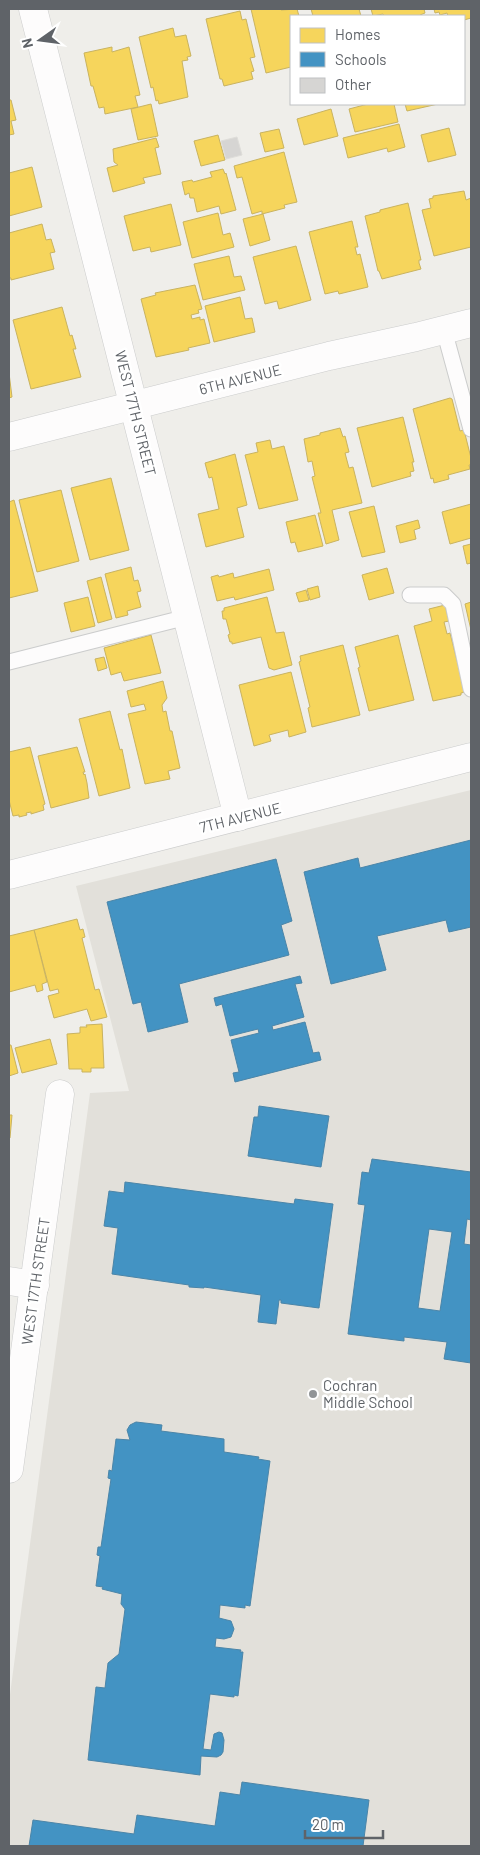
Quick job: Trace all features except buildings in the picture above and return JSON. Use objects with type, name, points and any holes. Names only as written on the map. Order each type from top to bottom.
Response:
[{"type":"street","name":"WEST 17TH STREET","points":[[33,9],[238,817]]},
{"type":"street","name":"6TH AVENUE","points":[[9,437],[329,356],[416,338],[471,323]]},
{"type":"street","name":"7TH AVENUE","points":[[9,875],[471,757]]},
{"type":"street","name":"WEST 17TH STREET","points":[[9,1469],[22,1283],[60,1094]]},
{"type":"lane","points":[[444,330],[471,429]]},
{"type":"lane","points":[[410,595],[444,595],[453,604],[471,689]]},
{"type":"lane","points":[[9,662],[187,617]]},
{"type":"shaded area","points":[[471,790],[471,1846],[9,1846],[9,1702],[90,1093],[129,1091],[76,886]]},
{"type":"place","name":"Cochran Middle School","points":[[313,1394]]}]
